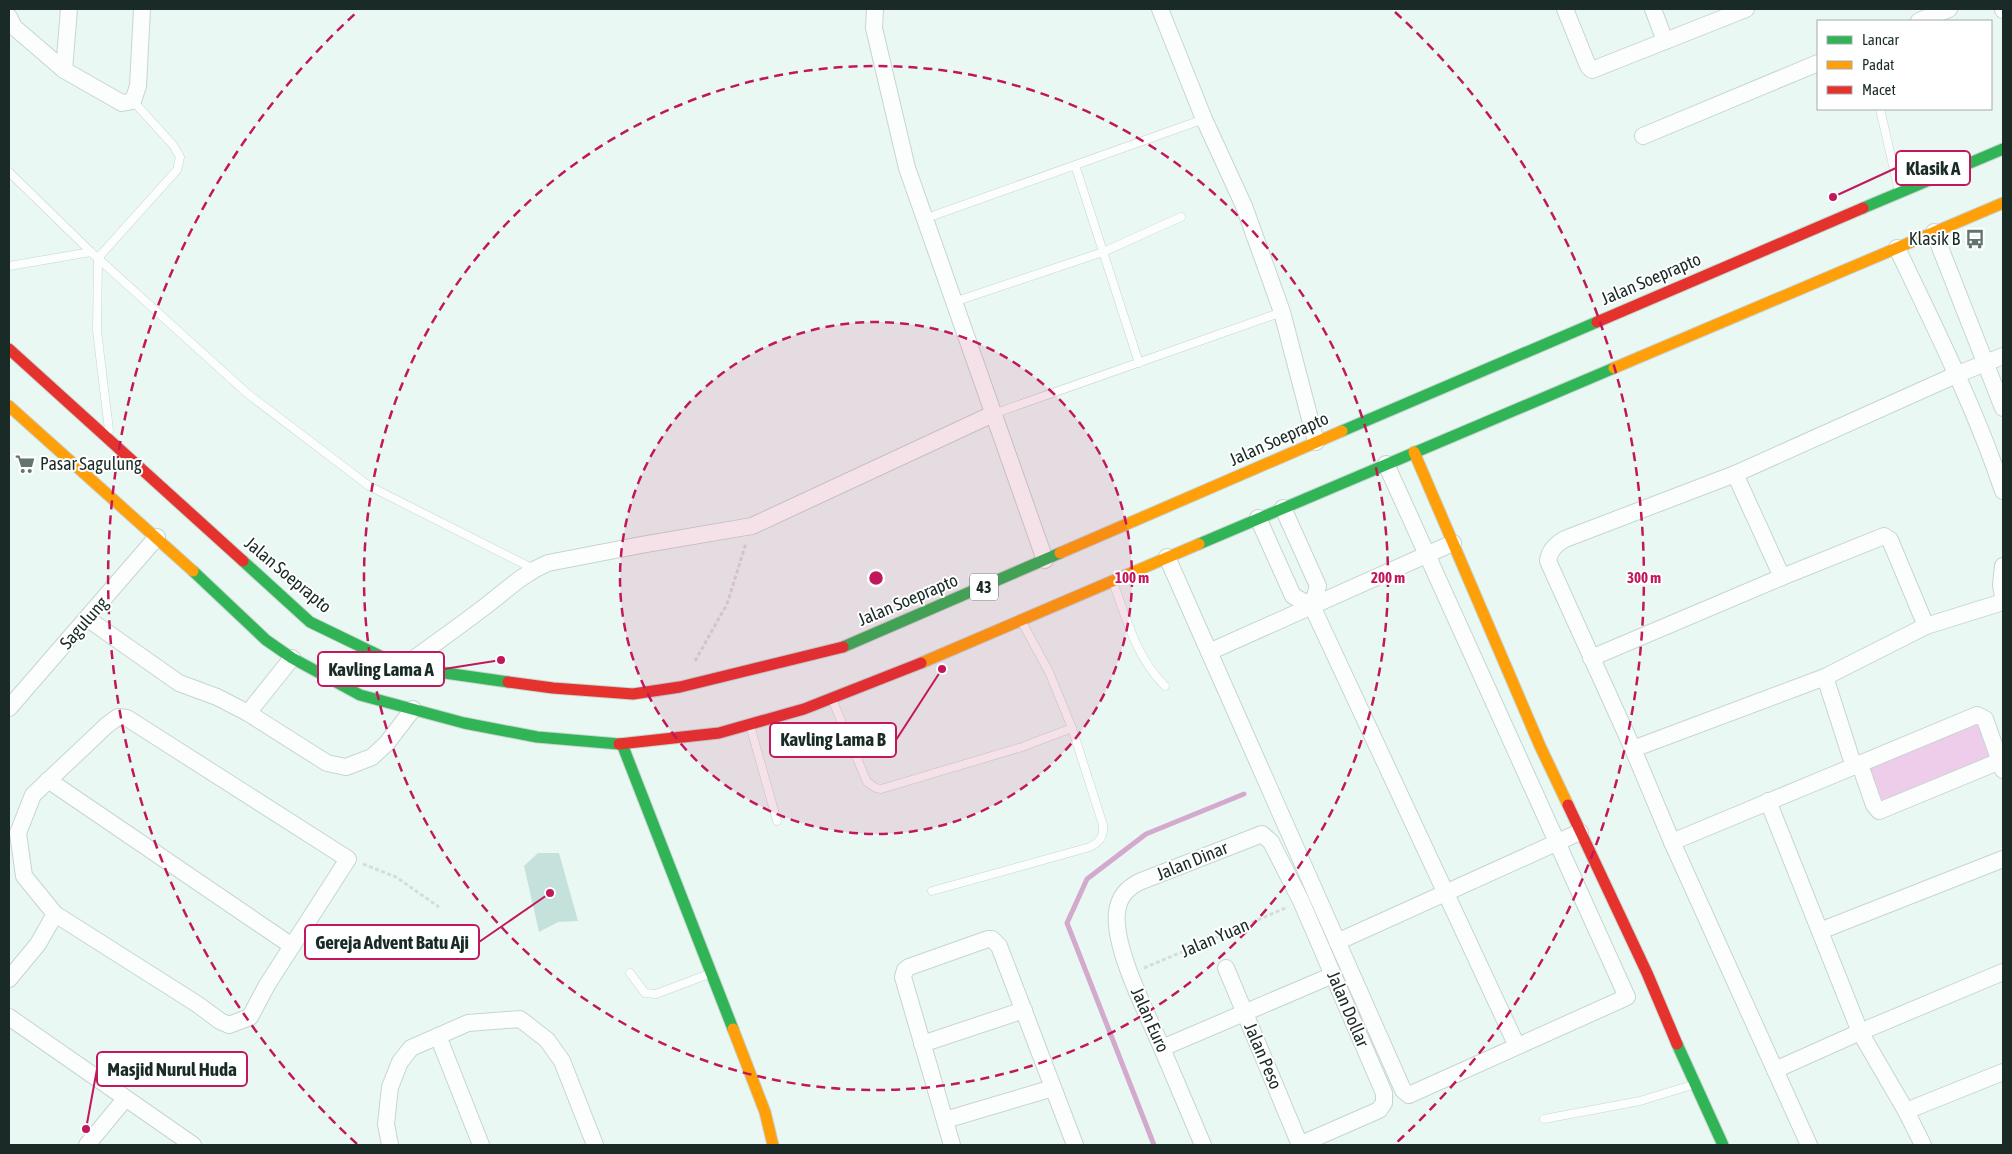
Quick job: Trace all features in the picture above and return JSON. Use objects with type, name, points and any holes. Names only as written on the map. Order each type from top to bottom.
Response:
[{"type":"main road","name":"Jalan Soeprapto","points":[[9,349],[310,622],[403,666],[553,688],[633,694],[680,687],[846,646],[1316,442],[2003,149]]},
{"type":"main road","points":[[13,413],[157,538],[266,640],[292,658],[360,695],[464,723],[537,736],[622,744],[719,733],[804,709],[879,681],[1258,518],[2003,203]]},
{"type":"main road","points":[[1414,452],[1540,746],[1647,973],[1694,1084],[1723,1145]]},
{"type":"main road","points":[[622,744],[765,1112],[773,1145]]},
{"type":"street","points":[[64,70],[69,9]]},
{"type":"street","points":[[9,17],[14,27],[64,70],[122,103],[133,101],[138,86],[142,9]]},
{"type":"street","points":[[875,9],[874,28],[907,168],[1045,560]]},
{"type":"street","points":[[1160,9],[1204,119],[1244,206],[1282,312],[1316,442]]},
{"type":"street","points":[[1565,9],[1588,66],[1592,70],[1739,10]]},
{"type":"street","points":[[1653,9],[1665,41]]},
{"type":"street","points":[[1922,20],[1949,9]]},
{"type":"street","points":[[1643,136],[1817,63]]},
{"type":"street","points":[[1934,232],[2003,408]]},
{"type":"street","points":[[1897,248],[1958,374],[1987,441],[2003,491]]},
{"type":"street","points":[[1809,1145],[1591,658],[1548,560],[1549,554],[1553,548],[1565,539],[1735,474],[1958,374],[2003,356]]},
{"type":"street","points":[[403,666],[488,604],[521,576],[548,563],[752,526],[993,414]]},
{"type":"street","points":[[1167,557],[1403,1090],[1409,1095],[1627,997],[1386,464]]},
{"type":"street","points":[[1735,474],[1782,577]]},
{"type":"street","points":[[1283,508],[1318,586],[1312,606]]},
{"type":"street","points":[[1258,518],[1293,596],[1312,606],[1517,1046]]},
{"type":"street","points":[[1591,658],[1881,536],[1887,536],[1890,540],[1926,626]]},
{"type":"street","name":"Sagulung","points":[[9,708],[88,620],[157,538]]},
{"type":"street","points":[[1209,652],[1453,544]]},
{"type":"street","points":[[2003,566],[2001,585],[2003,596]]},
{"type":"street","points":[[1633,750],[1825,677],[1926,626],[2003,602]]},
{"type":"street","points":[[88,620],[179,683],[217,697],[248,713],[326,762],[346,767],[372,758],[387,743],[413,709]]},
{"type":"street","points":[[248,713],[292,658]]},
{"type":"street","points":[[1672,842],[1857,766],[1977,715],[1985,719],[2002,765],[1878,811],[1857,766],[1825,677]]},
{"type":"street","points":[[118,717],[127,718],[348,859],[267,985],[250,1017],[229,1025],[220,1021],[197,1004],[55,914],[24,876],[18,833],[33,795],[48,780],[107,725],[118,717]]},
{"type":"street","points":[[48,780],[292,946]]},
{"type":"street","points":[[1768,801],[1860,1032],[1906,1111],[1923,1145]]},
{"type":"street","points":[[1337,942],[1580,832]]},
{"type":"street","name":"Jalan Dinar","points":[[1124,892],[1139,882],[1262,834]]},
{"type":"street","name":"Jalan Dollar","points":[[1262,834],[1271,842],[1301,901],[1384,1093],[1385,1100],[1379,1110],[1300,1145]]},
{"type":"street","points":[[1820,931],[2003,859]]},
{"type":"street","name":"Jalan Euro","points":[[1124,892],[1119,902],[1117,913],[1118,928],[1129,974],[1203,1145]]},
{"type":"street","points":[[9,978],[38,944],[55,914]]},
{"type":"street","points":[[952,1145],[903,973],[909,967],[992,939],[999,946],[1075,1145]]},
{"type":"street","name":"Jalan Peso","points":[[1226,968],[1300,1145]]},
{"type":"street","points":[[1776,1070],[1860,1032],[2003,972]]},
{"type":"street","points":[[1162,1048],[1334,976]]},
{"type":"street","points":[[922,1044],[1024,1010]]},
{"type":"street","points":[[9,1017],[193,1145]]},
{"type":"street","points":[[390,1145],[386,1124],[390,1087],[400,1062],[411,1048],[468,1023],[520,1019],[547,1040],[562,1061],[595,1145]]},
{"type":"street","points":[[438,1036],[481,1145]]},
{"type":"street","points":[[1906,1111],[2003,1072]]},
{"type":"street","points":[[945,1120],[1053,1088]]},
{"type":"street","points":[[87,1145],[125,1099]]},
{"type":"lane","points":[[111,441],[97,331],[98,258],[177,170],[180,157],[173,145],[133,101]]},
{"type":"lane","points":[[1880,110],[1899,192]]},
{"type":"lane","points":[[924,219],[1204,119]]},
{"type":"lane","points":[[1075,165],[1139,363]]},
{"type":"lane","points":[[9,172],[91,252],[248,394],[369,486],[534,569]]},
{"type":"lane","points":[[954,302],[1103,252],[1181,217]]},
{"type":"lane","points":[[9,266],[91,252]]},
{"type":"lane","points":[[993,414],[1282,312]]},
{"type":"lane","points":[[1112,581],[1147,667],[1165,686]]},
{"type":"lane","points":[[932,891],[1090,847],[1103,834],[1103,825],[1072,728],[1049,672],[1020,620]]},
{"type":"lane","points":[[832,699],[868,782],[876,788],[886,789],[1022,747],[1072,728]]},
{"type":"lane","points":[[750,724],[777,821]]},
{"type":"lane","points":[[630,973],[645,993],[656,994],[711,974]]},
{"type":"lane","points":[[1544,1119],[1640,1102],[1694,1084]]},
{"type":"path","points":[[694,662],[727,604],[752,526]]},
{"type":"path","points":[[348,859],[396,877],[439,907]]},
{"type":"path","name":"Jalan Yuan","points":[[1129,974],[1301,901]]},
{"type":"shaded area","points":[[1979,716],[1999,761],[1878,811],[1861,766]]},
{"type":"building","points":[[538,853],[559,853],[578,921],[558,922],[539,932],[524,866]]},
{"type":"waterway","points":[[1154,1145],[1067,923],[1087,879],[1146,834],[1244,794]]},
{"type":"traffic: fast","points":[[1863,208],[2003,149]]},
{"type":"traffic: fast","points":[[1342,431],[1597,322]]},
{"type":"traffic: fast","points":[[1199,544],[1614,368]]},
{"type":"traffic: fast","points":[[843,647],[1060,553]]},
{"type":"traffic: fast","points":[[243,561],[310,622],[403,667],[508,682]]},
{"type":"traffic: fast","points":[[193,571],[266,640],[292,658],[360,695],[464,723],[537,737],[619,744]]},
{"type":"traffic: fast","points":[[622,744],[733,1029]]},
{"type":"traffic: fast","points":[[1677,1044],[1723,1145]]},
{"type":"traffic: slow","points":[[1614,368],[2003,203]]},
{"type":"traffic: slow","points":[[9,406],[193,571]]},
{"type":"traffic: slow","points":[[1060,553],[1342,431]]},
{"type":"traffic: slow","points":[[1414,452],[1540,746],[1568,805]]},
{"type":"traffic: slow","points":[[921,663],[1199,544]]},
{"type":"traffic: slow","points":[[733,1029],[765,1112],[773,1145]]},
{"type":"traffic: jam","points":[[1597,322],[1863,208]]},
{"type":"traffic: jam","points":[[9,349],[243,561]]},
{"type":"traffic: jam","points":[[508,682],[553,688],[633,694],[680,687],[843,647]]},
{"type":"traffic: jam","points":[[619,744],[719,733],[804,709],[921,663]]},
{"type":"traffic: jam","points":[[1568,805],[1647,973],[1677,1044]]},
{"type":"place","name":"Klasik A","points":[[1833,197]]},
{"type":"place","name":"Klasik B","points":[[1975,239]]},
{"type":"place","name":"Pasar Sagulung","points":[[25,464]]},
{"type":"place","name":"Kavling Lama A","points":[[501,660]]},
{"type":"place","name":"Kavling Lama B","points":[[942,669]]},
{"type":"place","name":"Gereja Advent Batu Aji","points":[[550,893]]},
{"type":"place","name":"Masjid Nurul Huda","points":[[86,1129]]}]
